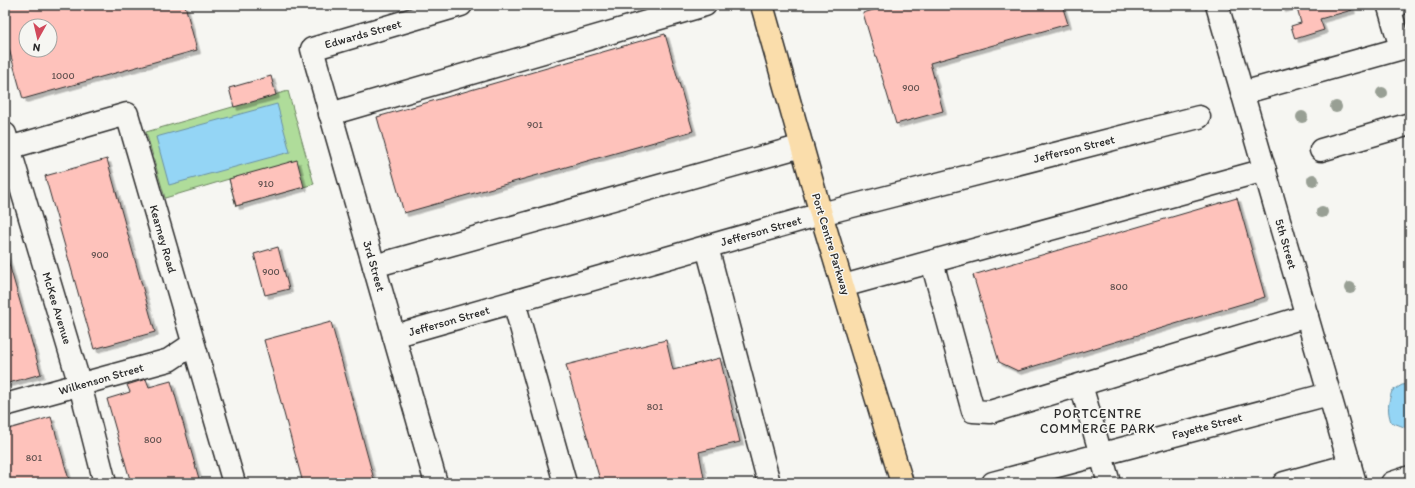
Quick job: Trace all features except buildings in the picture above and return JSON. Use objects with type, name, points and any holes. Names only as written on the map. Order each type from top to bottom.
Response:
[{"type":"main road","name":"Port Centre Parkway","points":[[762,5],[821,214],[902,483]]},
{"type":"street","name":"Edwards Street","points":[[312,49],[461,5]]},
{"type":"street","points":[[330,114],[705,5]]},
{"type":"street","name":"5th Street","points":[[1217,5],[1353,474]]},
{"type":"street","points":[[1242,93],[1405,47],[1389,8],[1398,5]]},
{"type":"street","name":"3rd Street","points":[[312,49],[436,483]]},
{"type":"street","name":"Kearney Road","points":[[6,143],[127,114],[234,483]]},
{"type":"street","name":"Jefferson Street","points":[[394,336],[821,214],[1199,117]]},
{"type":"street","points":[[1321,150],[1410,124]]},
{"type":"street","name":"McKee Avenue","points":[[6,143],[80,385],[105,483]]},
{"type":"street","points":[[374,266],[802,146]]},
{"type":"street","points":[[843,286],[1265,170]]},
{"type":"street","points":[[707,247],[769,483]]},
{"type":"street","points":[[932,262],[973,411],[990,412],[1307,316]]},
{"type":"street","points":[[514,302],[565,483]]},
{"type":"street","name":"Wilkenson Street","points":[[5,405],[169,360],[193,344]]},
{"type":"street","points":[[1081,385],[1109,483]]},
{"type":"street","name":"Fayette Street","points":[[992,483],[1329,394]]},
{"type":"street","points":[[1284,483],[1353,474]]},
{"type":"street","points":[[1392,483],[1410,478]]},
{"type":"green space","points":[[288,91],[314,184],[236,206],[229,179],[165,198],[146,132]]},
{"type":"water","points":[[277,104],[290,152],[169,185],[156,137]]},
{"type":"water","points":[[1410,384],[1410,426],[1404,427],[1391,422],[1389,403],[1392,391],[1402,385]]},
{"type":"district","name":"PORTCENTRE COMMERCE PARK","points":[[1098,420]]}]
